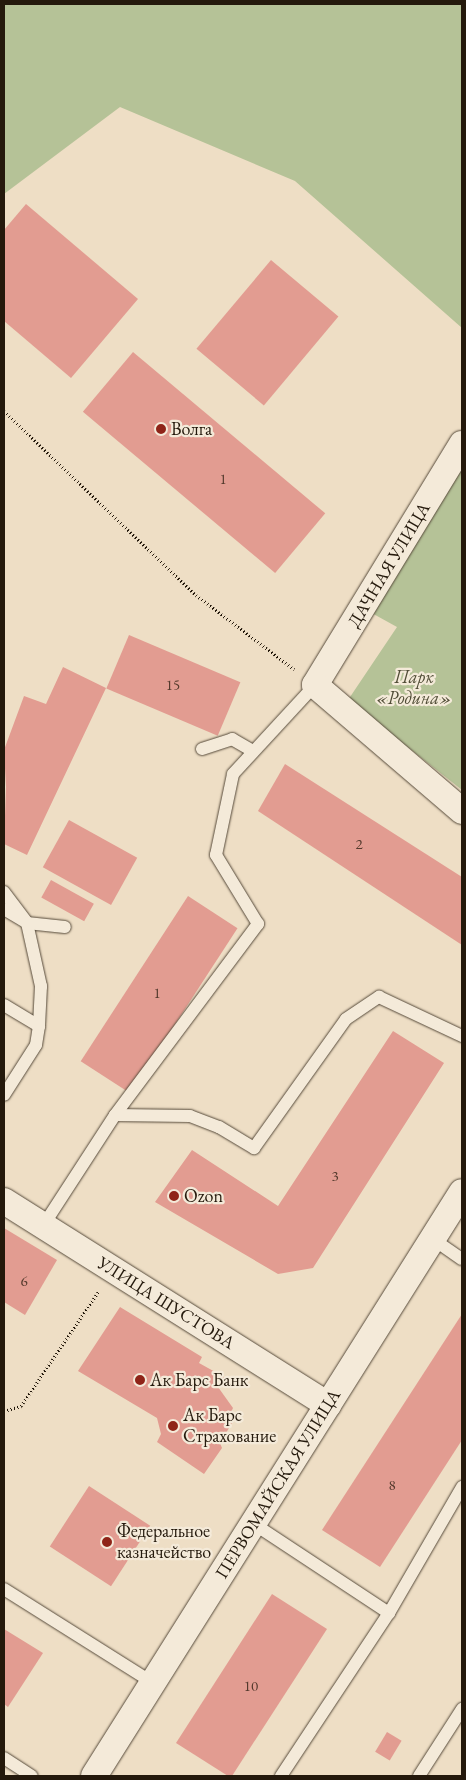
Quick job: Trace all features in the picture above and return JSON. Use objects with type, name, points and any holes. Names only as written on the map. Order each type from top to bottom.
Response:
[{"type":"street","name":"ДАЧНАЯ УЛИЦА","points":[[315,685],[462,444]]},
{"type":"street","points":[[315,685],[462,811]]},
{"type":"street","name":"УЛИЦА ШУСТОВА","points":[[4,1201],[328,1405]]},
{"type":"street","name":"ПЕРВОМАЙСКАЯ УЛИЦА","points":[[94,1776],[433,1239],[460,1202]]},
{"type":"lane","points":[[43,1226],[115,1115],[258,924],[216,854],[232,774],[315,685]]},
{"type":"lane","points":[[202,749],[232,739],[253,752]]},
{"type":"lane","points":[[4,892],[27,923],[41,986],[36,1045],[4,1095]]},
{"type":"lane","points":[[4,909],[27,923],[65,927]]},
{"type":"lane","points":[[115,1115],[190,1116],[219,1127],[254,1148],[346,1019],[379,997],[462,1036]]},
{"type":"lane","points":[[4,1005],[39,1026]]},
{"type":"lane","points":[[433,1239],[462,1259]]},
{"type":"lane","points":[[281,1776],[389,1613],[462,1487]]},
{"type":"lane","points":[[254,1524],[389,1613]]},
{"type":"lane","points":[[4,1589],[153,1683]]},
{"type":"lane","points":[[418,1776],[462,1709]]},
{"type":"lane","points":[[4,1758],[32,1776]]},
{"type":"path","points":[[4,411],[196,595],[315,685]]},
{"type":"path","points":[[4,1411],[21,1406],[113,1270]]},
{"type":"green space","points":[[4,4],[462,4],[462,328],[295,181],[120,107],[4,194]]},
{"type":"green space","name":"Парк «Родина»","points":[[462,460],[462,790],[348,700],[397,627],[368,611]]},
{"type":"building","points":[[26,204],[138,299],[71,378],[4,321],[4,230]]},
{"type":"building","points":[[271,260],[338,317],[264,405],[196,349]]},
{"type":"building","points":[[133,352],[325,513],[275,573],[83,412]]},
{"type":"building","points":[[129,635],[240,682],[218,736],[106,688]]},
{"type":"building","points":[[63,667],[106,688],[27,855],[4,844],[6,787],[4,750],[24,696],[46,704]]},
{"type":"building","points":[[285,764],[462,877],[462,945],[258,811]]},
{"type":"building","points":[[69,820],[137,858],[111,905],[43,867]]},
{"type":"building","points":[[51,880],[94,904],[84,921],[41,897]]},
{"type":"building","points":[[188,896],[237,928],[130,1093],[81,1061]]},
{"type":"building","points":[[393,1031],[444,1063],[313,1268],[278,1274],[155,1202],[192,1150],[278,1206]]},
{"type":"building","points":[[4,1228],[57,1260],[25,1315],[4,1302]]},
{"type":"building","points":[[120,1307],[202,1357],[199,1363],[226,1378],[218,1387],[233,1408],[228,1419],[232,1423],[220,1443],[222,1448],[204,1474],[157,1442],[161,1434],[157,1418],[78,1371]]},
{"type":"building","points":[[462,1314],[462,1440],[380,1567],[322,1530]]},
{"type":"building","points":[[89,1486],[150,1526],[111,1586],[50,1546]]},
{"type":"building","points":[[272,1594],[327,1629],[232,1776],[228,1776],[176,1743]]},
{"type":"building","points":[[4,1629],[43,1653],[8,1707],[4,1704]]},
{"type":"building","points":[[387,1732],[402,1741],[390,1760],[375,1752]]},
{"type":"place","name":"Волга","points":[[161,429]]},
{"type":"place","name":"Ozon","points":[[174,1196]]},
{"type":"place","name":"Ак Барс Банк","points":[[140,1380]]},
{"type":"place","name":"Ак Барс Страхование","points":[[173,1426]]},
{"type":"place","name":"Федеральное казначейство","points":[[107,1542]]}]
